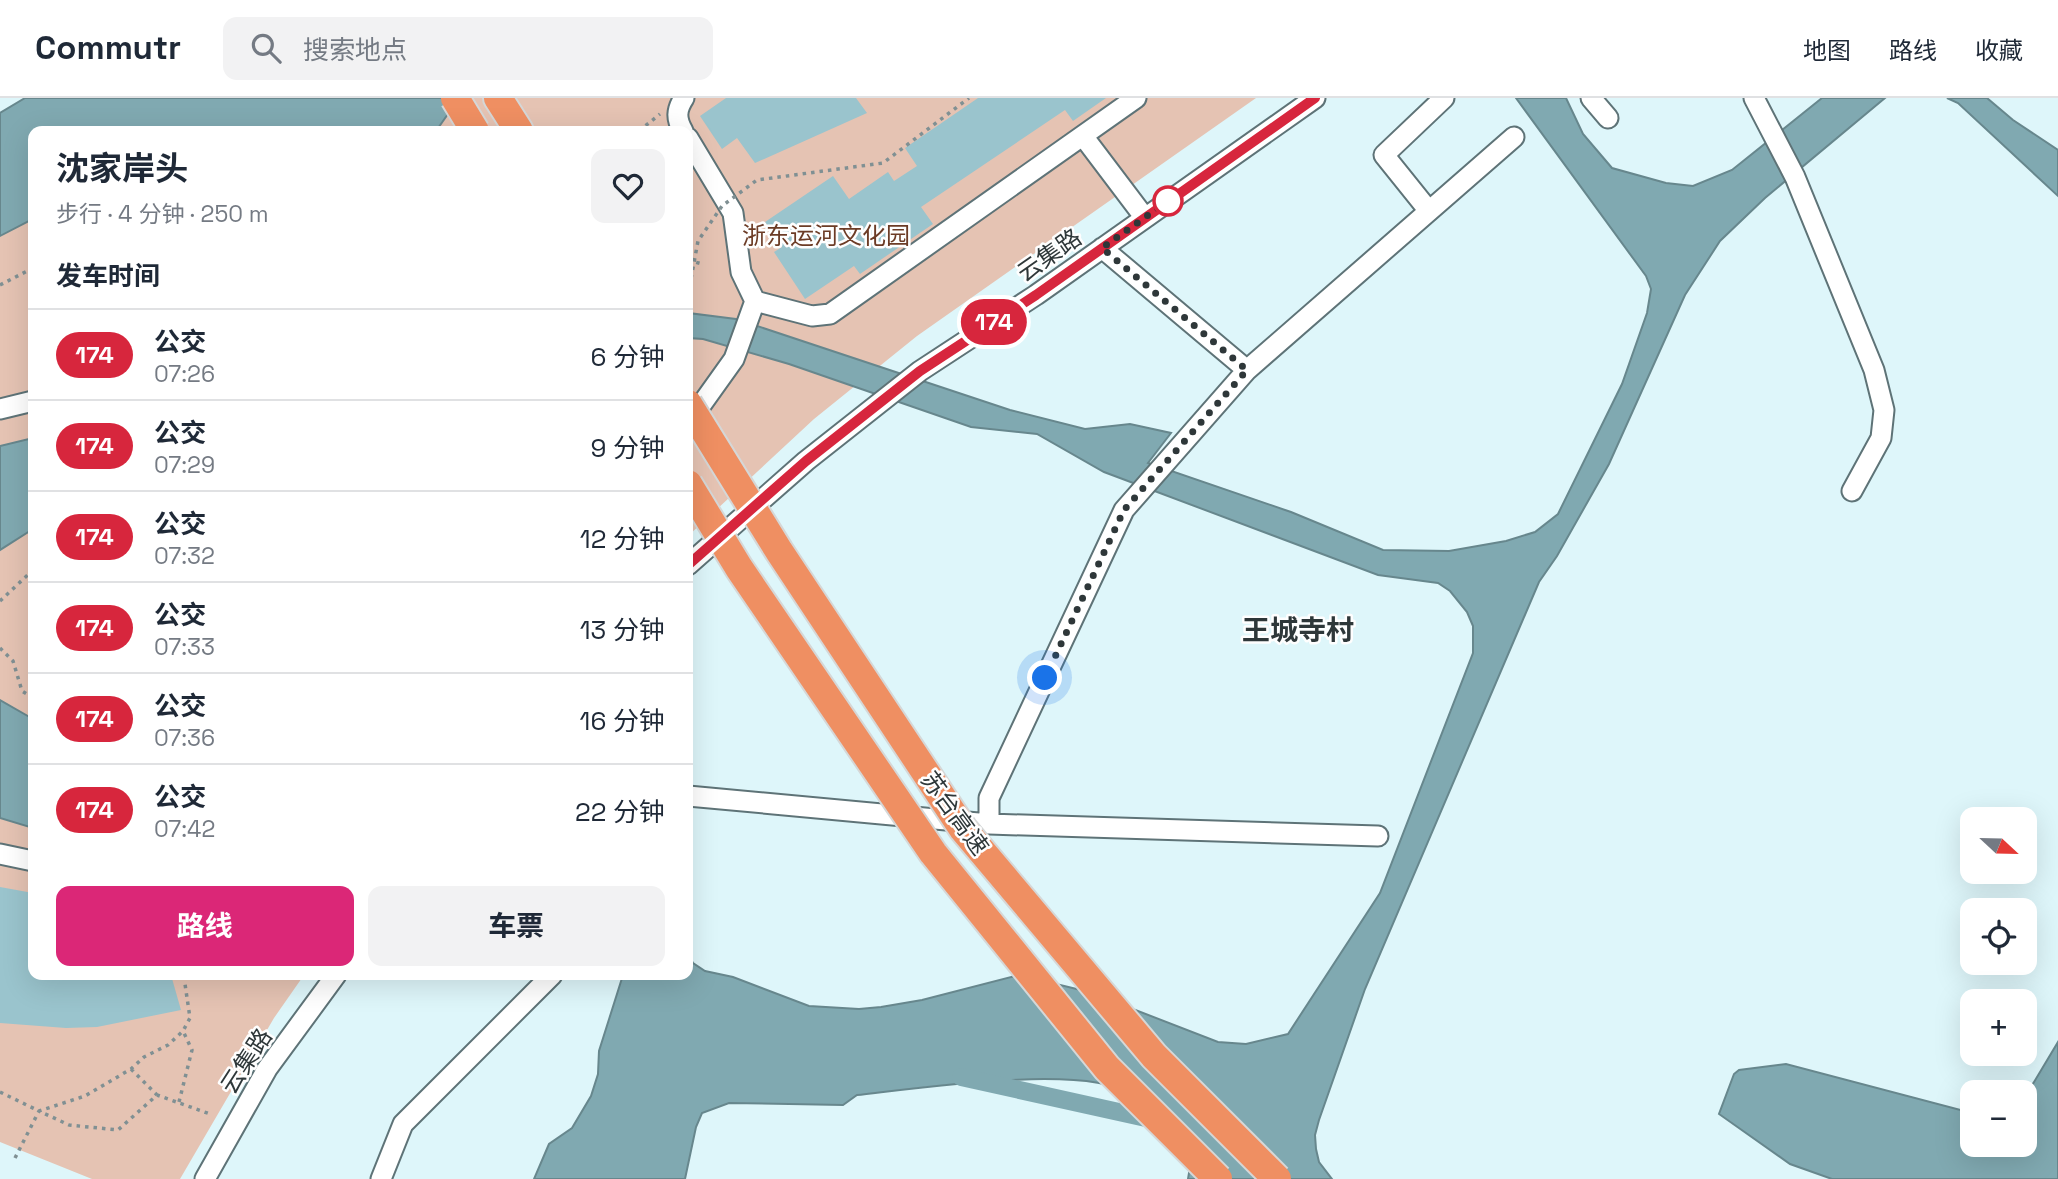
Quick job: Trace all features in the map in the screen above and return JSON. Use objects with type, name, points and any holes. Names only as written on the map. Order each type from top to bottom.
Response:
[{"type":"highway","points":[[455,98],[472,126]]},
{"type":"highway","points":[[498,98],[516,126]]},
{"type":"highway","name":"苏台高速","points":[[693,412],[779,551],[964,829],[1154,1056],[1277,1179]]},
{"type":"highway","name":"苏台高速","points":[[693,492],[739,569],[933,853],[1107,1068],[1218,1179]]},
{"type":"street","points":[[680,126],[677,108],[684,98]]},
{"type":"street","points":[[755,301],[812,316],[830,314],[1136,98]]},
{"type":"street","name":"云集路","points":[[693,555],[920,371],[1102,248],[1315,98]]},
{"type":"street","points":[[1429,211],[1384,155],[1444,98]]},
{"type":"street","points":[[1591,98],[1608,118]]},
{"type":"street","points":[[1754,98],[1795,177],[1874,370],[1884,410],[1881,438],[1852,491]]},
{"type":"street","points":[[1083,136],[1145,218]]},
{"type":"street","points":[[989,824],[989,798],[1124,510],[1247,370],[1514,137]]},
{"type":"street","points":[[693,146],[733,212],[741,272],[755,301],[734,359],[693,417]]},
{"type":"street","points":[[1102,248],[1247,370]]},
{"type":"street","points":[[0,409],[28,402]]},
{"type":"street","points":[[693,796],[989,824],[1378,836]]},
{"type":"street","points":[[0,854],[28,860]]},
{"type":"street","name":"云集路","points":[[205,1179],[267,1069],[332,980]]},
{"type":"street","points":[[381,1179],[403,1124],[547,980]]},
{"type":"path","points":[[693,268],[698,241],[722,206],[757,180],[883,163],[969,98]]},
{"type":"path","points":[[693,261],[702,264]]},
{"type":"path","points":[[0,285],[28,271]]},
{"type":"path","points":[[0,601],[28,575]]},
{"type":"path","points":[[0,648],[12,661],[22,691],[28,695]]},
{"type":"path","points":[[15,1158],[39,1111],[85,1096],[131,1069],[144,1057],[169,1045],[183,1031],[190,1017],[185,984]]},
{"type":"path","points":[[179,1102],[192,1050],[183,1031]]},
{"type":"path","points":[[131,1069],[157,1095],[209,1114]]},
{"type":"path","points":[[0,1092],[69,1125],[118,1130],[157,1095]]},
{"type":"green space","name":"浙东运河文化园","points":[[433,98],[1256,98],[917,336],[814,419],[693,531],[693,126],[347,126]]},
{"type":"green space","points":[[28,193],[28,980],[301,980],[274,1018],[180,1179],[92,1179],[0,1142],[0,208]]},
{"type":"water","points":[[25,98],[464,98],[455,104],[440,126],[28,126],[28,222],[0,236],[0,113]]},
{"type":"water","points":[[1516,98],[1566,98],[1583,134],[1612,168],[1666,183],[1693,186],[1732,170],[1822,98],[1885,98],[1765,198],[1720,241],[1685,295],[1609,464],[1557,556],[1539,582],[1365,989],[1315,1135],[1319,1162],[1332,1179],[1188,1179],[1191,1161],[1154,1117],[1129,1094],[1108,1085],[1077,1080],[1039,1079],[956,1084],[857,1095],[843,1105],[729,1103],[702,1113],[696,1127],[685,1179],[534,1179],[549,1144],[572,1128],[591,1096],[598,1074],[599,1051],[621,980],[693,980],[693,963],[705,971],[733,977],[809,1006],[859,1009],[881,1007],[922,1000],[1019,975],[1089,992],[1218,1042],[1246,1044],[1288,1034],[1380,893],[1473,653],[1473,626],[1467,612],[1450,591],[1438,583],[1378,575],[1104,472],[1037,434],[971,427],[789,364],[693,338],[693,314],[736,319],[1010,410],[1085,429],[1130,424],[1171,433],[1148,463],[1291,512],[1383,550],[1449,551],[1506,541],[1535,532],[1558,514],[1622,384],[1647,313],[1651,289],[1646,276]]},
{"type":"water","points":[[1947,98],[1987,98],[2013,120],[2058,150],[2058,196],[1958,103]]},
{"type":"water","points":[[28,439],[28,532],[0,550],[0,446]]},
{"type":"water","points":[[0,700],[28,716],[28,826],[0,818]]},
{"type":"water","points":[[2058,1042],[2058,1179],[1832,1179],[1790,1164],[1719,1114],[1734,1074],[1739,1070],[1786,1064],[1960,1110],[1960,1157],[2037,1157],[2035,1080]]},
{"type":"building","points":[[726,98],[856,98],[867,113],[755,163],[737,138],[722,149],[700,116]]},
{"type":"building","points":[[978,98],[1106,98],[1073,121],[1065,110],[921,207],[933,224],[860,274],[854,266],[805,299],[774,252],[782,247],[765,222],[833,176],[849,199],[888,172],[894,181],[917,166],[905,148]]},
{"type":"building","points":[[0,887],[28,892],[28,980],[172,980],[181,1010],[97,1027],[66,1028],[0,1023]]},
{"type":"waterway","points":[[961,1077],[1155,1120]]},
{"type":"bus line","name":"174","points":[[693,561],[806,461],[920,371],[1036,295],[1315,98]]},
{"type":"district","name":"王城寺村","points":[[1298,630]]},
{"type":"route","points":[[1045,678],[1124,510],[1247,370],[1102,248],[1168,201]]}]
